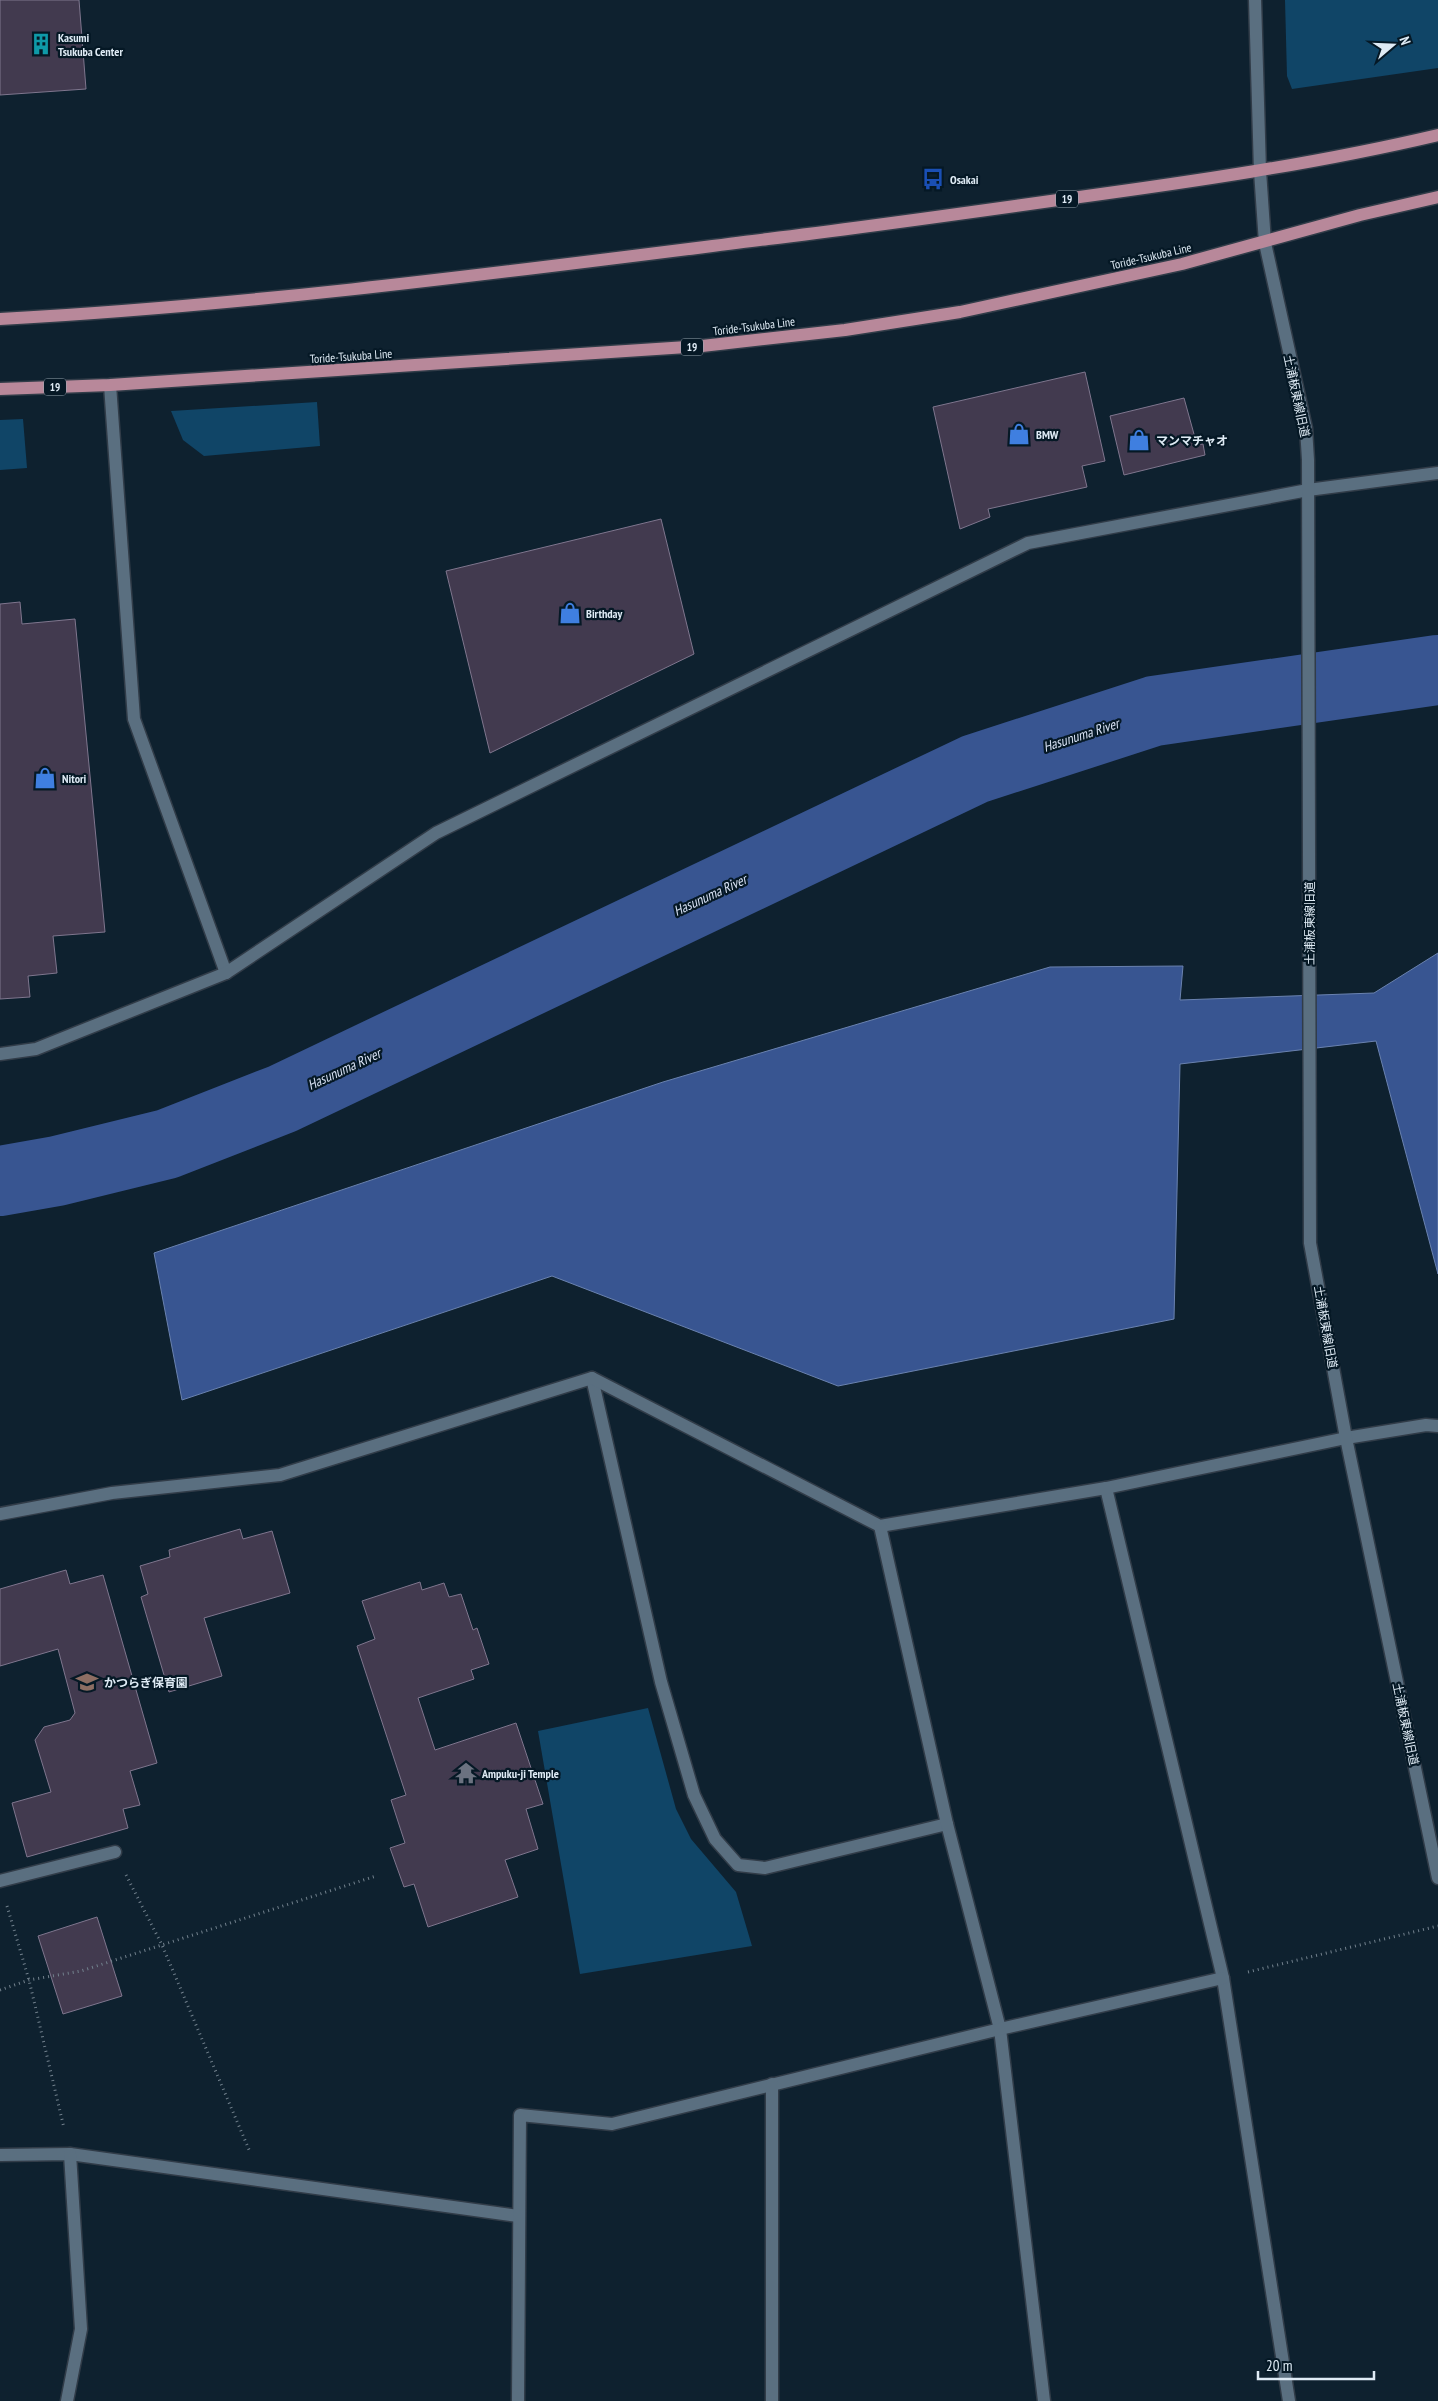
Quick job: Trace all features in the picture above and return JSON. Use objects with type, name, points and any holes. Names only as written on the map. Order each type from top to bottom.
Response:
[{"type":"main road","name":"19","points":[[0,319],[131,312],[478,275],[873,226],[1260,171],[1348,156],[1438,135]]},
{"type":"main road","name":"Toride-Tsukuba Line","points":[[0,389],[110,386],[702,346],[845,330],[960,312],[1182,264],[1265,243],[1360,215],[1438,197]]},
{"type":"street","points":[[1254,0],[1260,171]]},
{"type":"street","name":"土浦板東線旧道","points":[[1260,171],[1265,243],[1306,428],[1309,552],[1310,1243],[1346,1438],[1438,1878]]},
{"type":"street","points":[[110,386],[134,720],[226,974]]},
{"type":"street","points":[[0,1054],[36,1049],[226,974],[436,833],[1028,543],[1308,490],[1438,472]]},
{"type":"street","points":[[0,1514],[112,1493],[280,1475],[592,1378],[880,1526],[1106,1488],[1346,1438],[1426,1425],[1438,1426]]},
{"type":"street","points":[[592,1378],[661,1682],[694,1795],[715,1839],[738,1865],[765,1868],[947,1824]]},
{"type":"street","points":[[1106,1488],[1223,1978],[1289,2401]]},
{"type":"street","points":[[880,1526],[947,1824],[1000,2029],[1044,2401]]},
{"type":"street","points":[[0,1881],[115,1852]]},
{"type":"street","points":[[518,2401],[520,2116],[612,2124],[1000,2029],[1223,1978]]},
{"type":"street","points":[[772,2084],[772,2401]]},
{"type":"street","points":[[67,2401],[82,2330],[70,2154]]},
{"type":"street","points":[[0,2155],[70,2154],[518,2216]]},
{"type":"path","points":[[115,1852],[162,1944],[248,2147],[258,2180]]},
{"type":"path","points":[[0,1990],[29,1980],[81,1971],[376,1876]]},
{"type":"path","points":[[5,1902],[29,1980],[70,2154]]},
{"type":"path","points":[[1223,1978],[1438,1926]]},
{"type":"shaded area","points":[[1285,0],[1438,0],[1438,68],[1292,89],[1287,76]]},
{"type":"shaded area","points":[[317,402],[320,446],[204,456],[183,440],[171,411]]},
{"type":"shaded area","points":[[23,419],[27,468],[0,470],[0,420]]},
{"type":"shaded area","points":[[1438,953],[1438,1274],[1376,1041],[1180,1064],[1174,1319],[838,1386],[552,1276],[182,1400],[154,1253],[663,1082],[1050,967],[1183,966],[1180,1000],[1374,993]]},
{"type":"shaded area","points":[[648,1708],[676,1809],[691,1839],[736,1892],[752,1946],[580,1974],[538,1731]]},
{"type":"building","name":"Kasumi Tsukuba Center","points":[[0,0],[79,0],[86,89],[0,95]]},
{"type":"building","name":"BMW","points":[[1085,372],[1105,461],[1082,466],[1087,487],[988,509],[990,517],[960,529],[933,407]]},
{"type":"building","points":[[1184,398],[1197,445],[1203,444],[1205,455],[1124,475],[1110,416]]},
{"type":"building","name":"Birthday","points":[[661,519],[694,654],[490,753],[446,571]]},
{"type":"building","name":"Nitori","points":[[20,602],[22,624],[75,619],[105,932],[53,936],[57,973],[28,976],[30,997],[0,999],[0,604]]},
{"type":"building","points":[[240,1529],[243,1539],[272,1531],[290,1593],[204,1618],[222,1676],[169,1692],[141,1597],[148,1594],[140,1566],[170,1557],[169,1550]]},
{"type":"building","points":[[66,1570],[70,1584],[103,1575],[157,1763],[130,1771],[140,1805],[123,1809],[128,1828],[27,1857],[12,1803],[51,1792],[35,1740],[44,1727],[70,1720],[75,1713],[58,1649],[0,1666],[0,1589]]},
{"type":"building","name":"Ampuku-ji Temple","points":[[420,1582],[422,1590],[444,1583],[449,1597],[461,1594],[473,1630],[477,1628],[489,1664],[471,1670],[474,1679],[418,1698],[435,1750],[516,1723],[543,1804],[526,1809],[538,1849],[505,1860],[518,1897],[428,1927],[414,1884],[404,1887],[390,1848],[405,1843],[391,1800],[406,1795],[357,1646],[375,1639],[362,1601]]},
{"type":"building","points":[[97,1917],[122,1996],[63,2014],[38,1936]]},
{"type":"waterway","name":"Hasunuma River","points":[[0,1181],[57,1171],[167,1144],[282,1099],[975,769],[1154,711],[1438,670]]},
{"type":"place","name":"Kasumi Tsukuba Center","points":[[41,44]]},
{"type":"place","name":"Osakai","points":[[933,179]]},
{"type":"place","name":"BMW","points":[[1019,434]]},
{"type":"place","name":"マンマチャオ","points":[[1139,440]]},
{"type":"place","name":"Birthday","points":[[570,613]]},
{"type":"place","name":"Nitori","points":[[45,778]]},
{"type":"place","name":"かつらぎ保育園","points":[[87,1682]]},
{"type":"place","name":"Ampuku-ji Temple","points":[[466,1773]]}]
